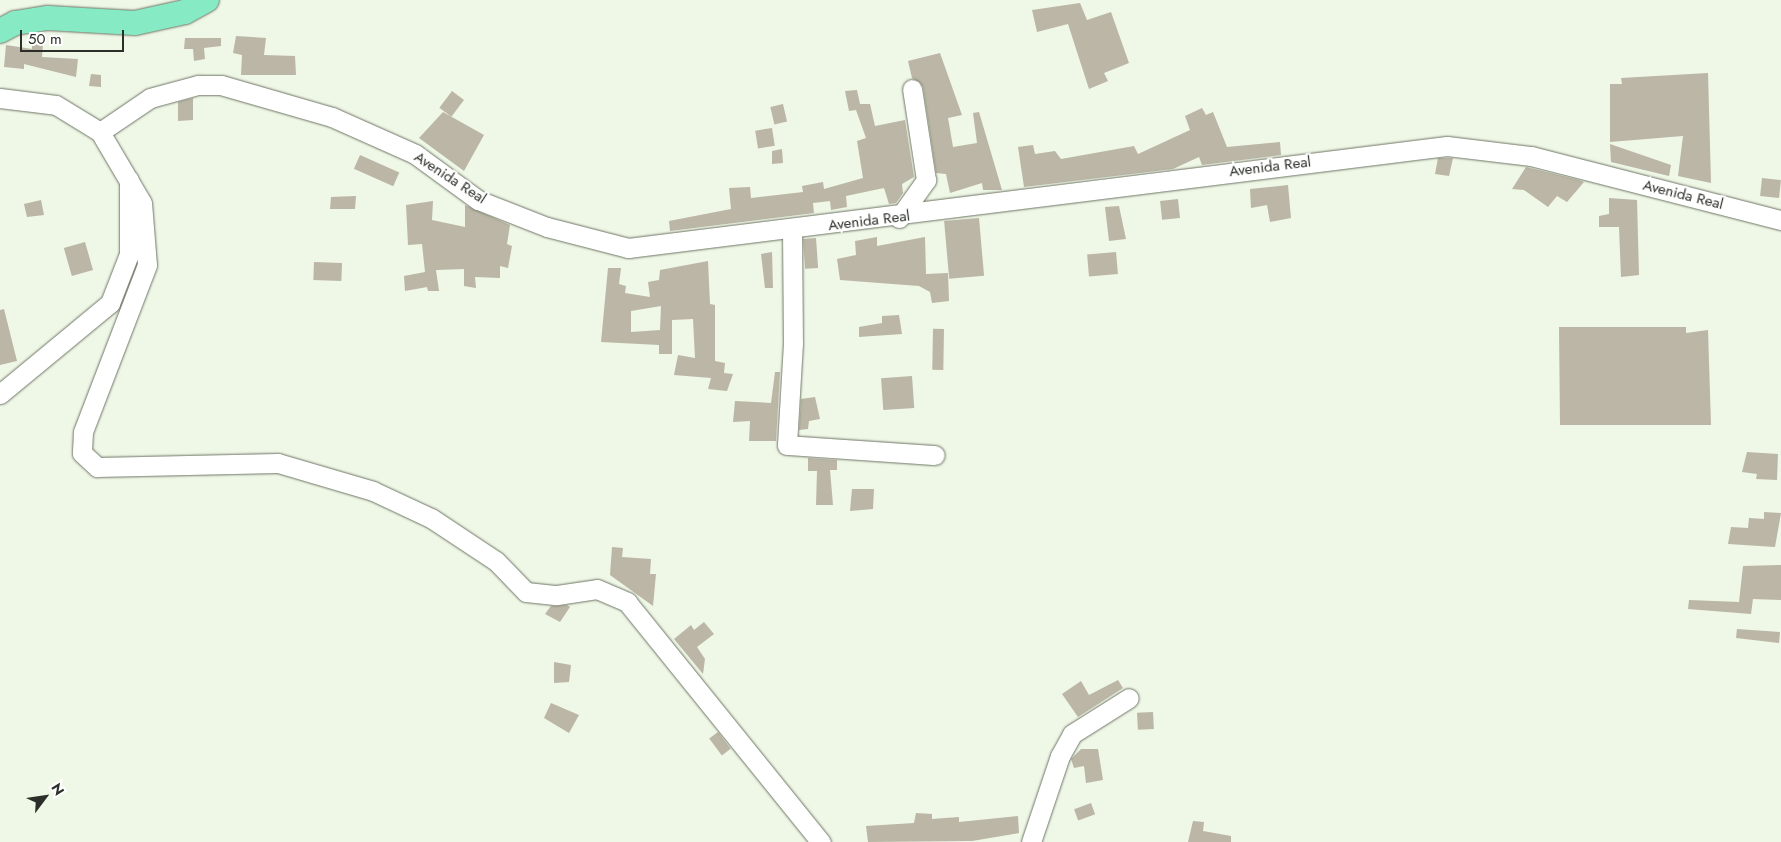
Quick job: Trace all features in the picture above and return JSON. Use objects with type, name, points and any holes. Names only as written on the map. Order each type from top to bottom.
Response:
[{"type":"main road","points":[[0,31],[15,23],[48,18],[135,23],[185,12],[207,0]]},
{"type":"street","name":"Avenida Real","points":[[100,132],[150,98],[198,85],[221,86],[332,117],[415,154],[478,200],[547,227],[628,248],[899,218],[1135,182],[1447,146],[1531,156],[1781,220]]},
{"type":"street","points":[[899,218],[926,180],[912,89]]},
{"type":"street","points":[[0,98],[56,105],[100,132],[129,176],[142,202],[147,266],[83,432],[82,453],[97,467],[278,462],[373,491],[432,518],[496,561],[526,592],[557,596],[597,589],[627,602],[821,842]]},
{"type":"street","points":[[0,394],[110,303],[128,254],[129,176]]},
{"type":"street","points":[[792,231],[793,343],[787,445],[935,455]]},
{"type":"street","points":[[1032,842],[1060,756],[1072,734],[1129,698]]},
{"type":"building","points":[[1080,3],[1087,20],[1111,12],[1129,63],[1104,73],[1108,81],[1089,89],[1068,24],[1037,32],[1032,10]]},
{"type":"building","points":[[236,36],[266,38],[264,55],[295,56],[296,75],[241,75],[242,55],[233,53]]},
{"type":"building","points":[[185,38],[221,38],[221,46],[204,48],[205,59],[194,61],[193,49],[184,49]]},
{"type":"building","points":[[32,43],[43,44],[42,57],[78,59],[76,77],[24,64],[24,69],[4,67],[6,45],[32,49]]},
{"type":"building","points":[[940,53],[962,115],[948,118],[953,147],[977,143],[973,113],[979,112],[1002,190],[983,190],[982,183],[950,193],[946,174],[936,173],[923,87],[912,78],[908,61]]},
{"type":"building","points":[[1708,73],[1711,183],[1678,176],[1683,136],[1610,142],[1610,84],[1622,84],[1621,78]]},
{"type":"building","points":[[91,74],[101,75],[101,87],[89,86]]},
{"type":"building","points":[[857,90],[860,104],[870,104],[875,126],[905,120],[914,177],[902,184],[903,193],[896,203],[889,204],[884,188],[846,196],[847,207],[831,210],[830,201],[813,203],[814,213],[670,231],[669,221],[731,209],[729,188],[750,187],[751,198],[803,192],[802,186],[823,182],[824,189],[863,178],[857,141],[866,138],[856,110],[849,111],[845,91]]},
{"type":"building","points":[[452,91],[464,100],[451,117],[439,108]]},
{"type":"building","points":[[193,98],[193,120],[178,121],[178,102]]},
{"type":"building","points":[[783,104],[787,122],[774,124],[770,107]]},
{"type":"building","points":[[1202,108],[1206,115],[1213,112],[1227,147],[1280,142],[1281,155],[1202,165],[1199,157],[1173,169],[1024,187],[1018,147],[1033,145],[1035,154],[1055,151],[1061,159],[1134,146],[1138,154],[1190,130],[1185,116]]},
{"type":"building","points":[[443,112],[484,135],[464,171],[419,138]]},
{"type":"building","points":[[772,128],[775,146],[758,148],[755,131]]},
{"type":"building","points":[[1610,144],[1671,165],[1669,176],[1611,162]]},
{"type":"building","points":[[782,149],[783,163],[772,164],[772,151]]},
{"type":"building","points":[[360,155],[399,172],[393,186],[354,169]]},
{"type":"building","points":[[1438,158],[1453,158],[1449,176],[1435,174]]},
{"type":"building","points":[[1526,167],[1584,182],[1567,202],[1557,196],[1548,207],[1524,190],[1512,189]]},
{"type":"building","points":[[1762,178],[1781,180],[1779,198],[1760,196]]},
{"type":"building","points":[[1288,185],[1291,218],[1270,222],[1267,205],[1251,208],[1250,189]]},
{"type":"building","points":[[356,196],[355,209],[330,209],[331,197]]},
{"type":"building","points":[[1609,198],[1637,200],[1639,275],[1621,277],[1619,227],[1599,227],[1599,216],[1609,214]]},
{"type":"building","points":[[1178,199],[1180,218],[1162,220],[1160,201]]},
{"type":"building","points":[[41,200],[44,215],[27,217],[24,204]]},
{"type":"building","points":[[433,201],[432,220],[465,227],[465,205],[510,225],[507,244],[512,246],[508,268],[500,266],[500,278],[475,277],[476,288],[464,286],[464,269],[436,270],[439,291],[428,291],[427,287],[405,291],[404,276],[425,272],[422,244],[408,245],[406,205]]},
{"type":"building","points":[[1119,206],[1126,239],[1109,241],[1105,207]]},
{"type":"building","points":[[979,218],[984,276],[949,279],[944,221]]},
{"type":"building","points":[[877,237],[877,246],[925,237],[926,274],[948,273],[949,301],[932,303],[930,292],[919,286],[840,280],[837,259],[856,255],[855,241]]},
{"type":"building","points":[[816,238],[818,268],[805,269],[803,239]]},
{"type":"building","points":[[85,242],[93,270],[72,276],[64,248]]},
{"type":"building","points":[[772,252],[773,288],[765,288],[761,254]]},
{"type":"building","points":[[1116,252],[1118,274],[1089,276],[1087,255]]},
{"type":"building","points":[[708,261],[710,304],[715,305],[715,361],[725,363],[724,373],[733,374],[727,391],[708,389],[711,378],[674,375],[678,355],[695,358],[693,319],[672,320],[672,354],[659,354],[659,345],[601,342],[608,268],[621,268],[619,284],[626,286],[625,293],[650,297],[648,282],[659,280],[660,270]],"holes":[[[661,306],[660,330],[631,332],[631,311]]]},
{"type":"building","points":[[314,262],[342,263],[341,281],[313,280]]},
{"type":"building","points":[[4,309],[17,361],[0,365],[0,310]]},
{"type":"building","points":[[899,315],[902,334],[859,337],[859,327],[882,323],[882,316]]},
{"type":"building","points":[[1559,327],[1686,327],[1686,333],[1708,330],[1711,425],[1560,425]]},
{"type":"building","points":[[933,329],[944,329],[943,370],[932,370]]},
{"type":"building","points":[[775,372],[780,372],[776,441],[749,441],[750,421],[733,422],[735,401],[771,403]]},
{"type":"building","points":[[912,376],[914,408],[883,410],[881,378]]},
{"type":"building","points":[[815,397],[820,419],[809,421],[808,429],[799,430],[801,399]]},
{"type":"building","points":[[1747,452],[1778,454],[1777,480],[1756,479],[1757,474],[1742,472]]},
{"type":"building","points":[[808,458],[837,460],[837,470],[830,470],[833,505],[816,505],[817,471],[808,471]]},
{"type":"building","points":[[852,489],[874,489],[873,509],[850,511]]},
{"type":"building","points":[[1764,512],[1781,513],[1775,547],[1728,544],[1731,527],[1748,528],[1749,518],[1764,519]]},
{"type":"building","points":[[612,547],[623,548],[622,557],[651,559],[650,574],[656,574],[653,606],[610,575]]},
{"type":"building","points":[[1781,565],[1781,600],[1753,599],[1751,614],[1688,609],[1689,600],[1739,602],[1743,566]]},
{"type":"building","points":[[567,605],[570,607],[560,622],[545,614],[551,606]]},
{"type":"building","points":[[704,622],[714,634],[697,647],[705,659],[703,674],[674,639],[691,625],[694,630]]},
{"type":"building","points":[[1737,629],[1780,632],[1779,643],[1736,638]]},
{"type":"building","points":[[554,662],[571,665],[569,682],[554,683]]},
{"type":"building","points":[[1118,680],[1123,688],[1078,717],[1062,694],[1081,681],[1089,695]]},
{"type":"building","points":[[551,703],[579,715],[569,733],[544,718]]},
{"type":"building","points":[[1153,712],[1154,729],[1138,730],[1137,713]]},
{"type":"building","points":[[718,732],[731,749],[722,755],[709,739]]},
{"type":"building","points":[[1081,749],[1098,749],[1103,780],[1086,783],[1084,766],[1074,768],[1071,759]]},
{"type":"building","points":[[1091,803],[1095,814],[1078,820],[1074,809]]},
{"type":"building","points":[[916,813],[932,814],[932,819],[959,817],[959,822],[1018,816],[1019,833],[972,841],[868,842],[866,826],[914,823]]},
{"type":"building","points":[[1193,821],[1204,822],[1203,831],[1231,836],[1231,842],[1188,842]]}]
